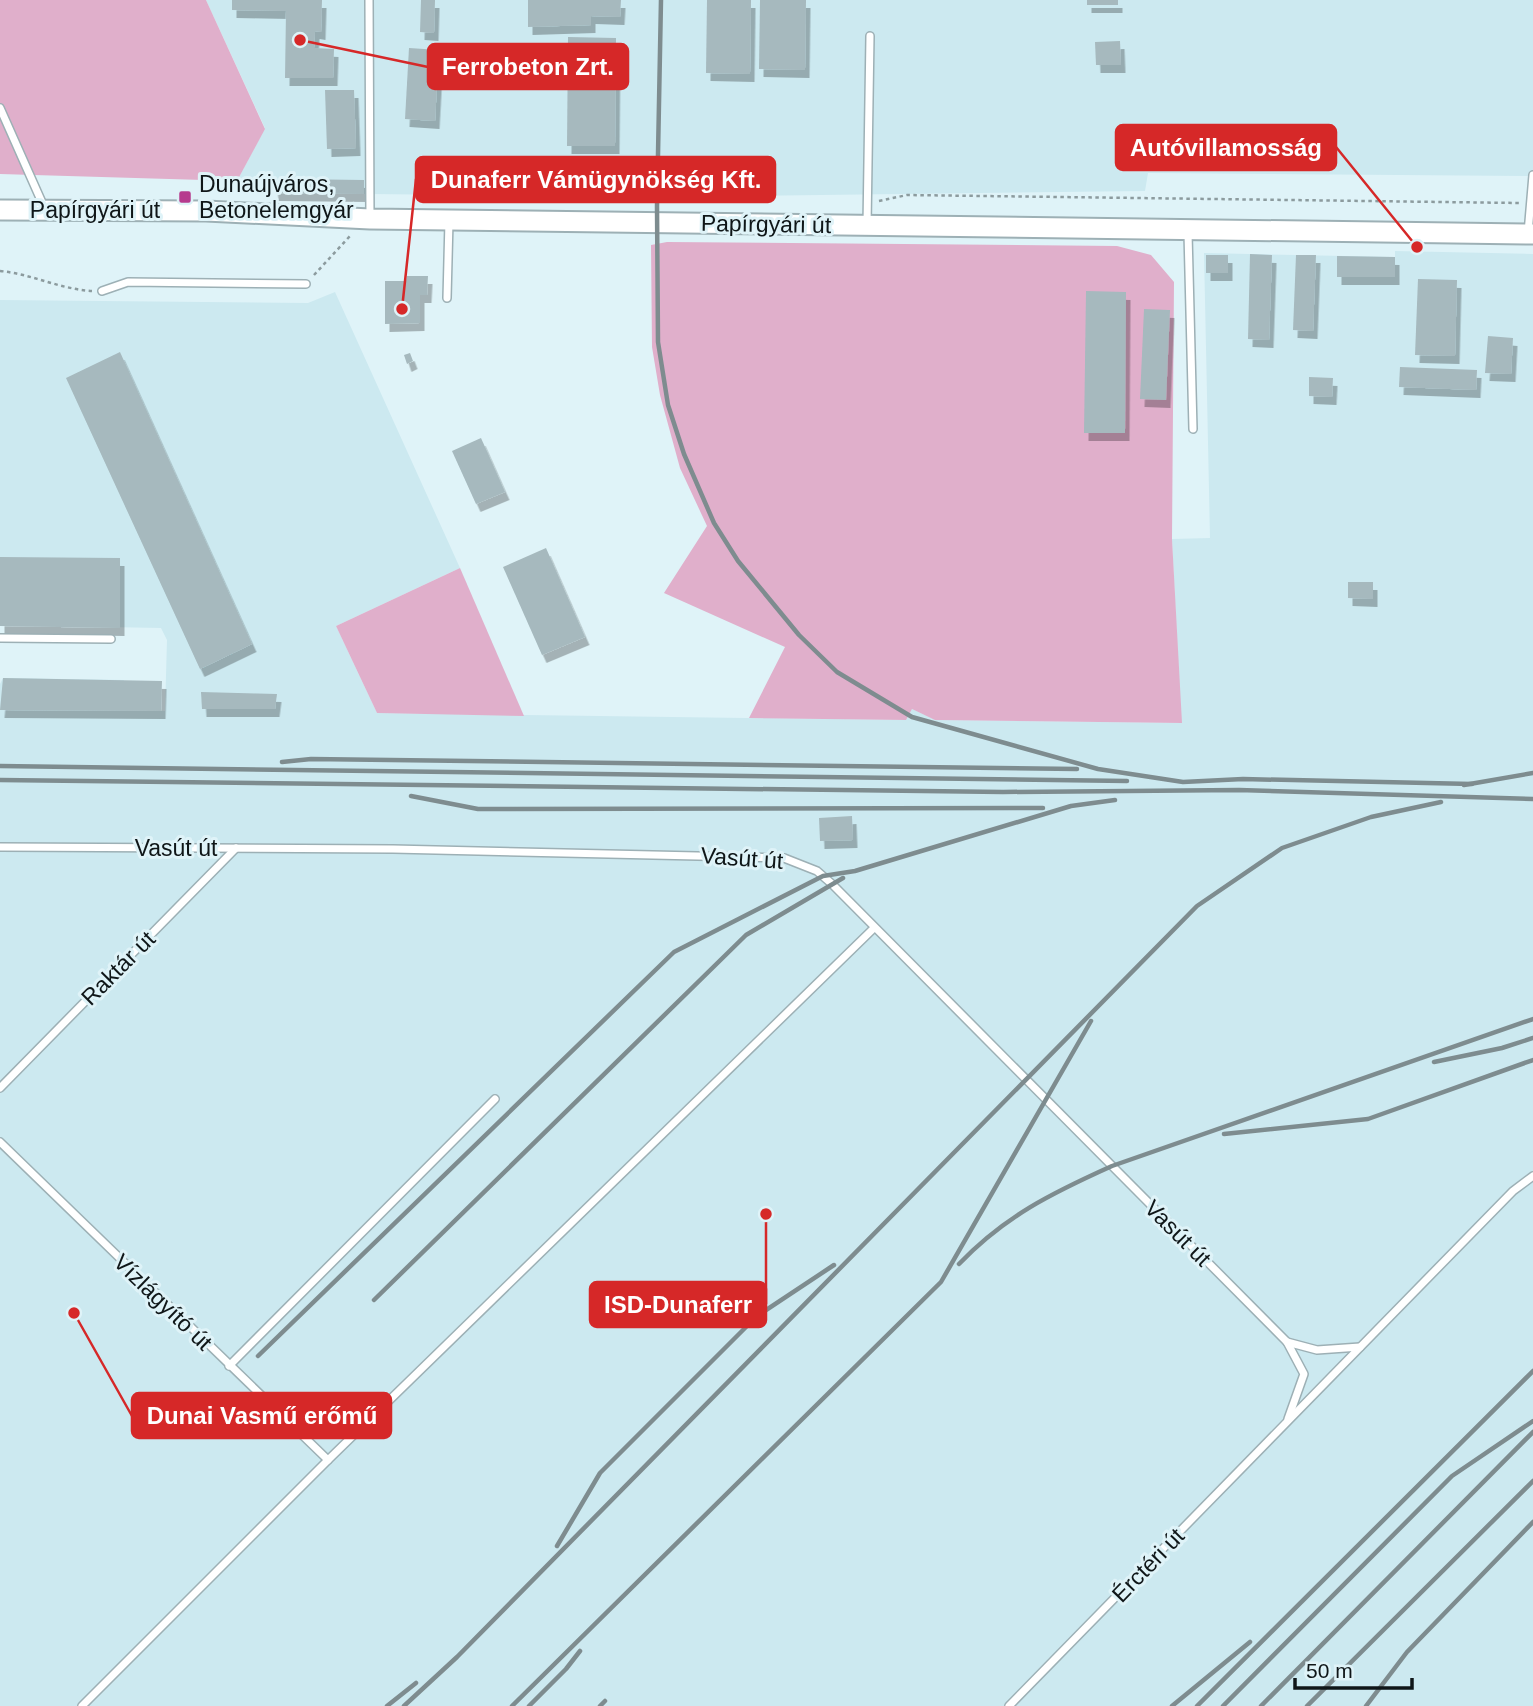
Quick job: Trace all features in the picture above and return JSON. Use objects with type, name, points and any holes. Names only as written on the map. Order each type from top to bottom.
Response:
[{"type":"street","name":"Papírgyári út","points":[[0,210],[206,211],[362,225],[449,220],[1531,234]]},
{"type":"lane","points":[[362,225],[369,0]]},
{"type":"lane","points":[[867,226],[870,36]]},
{"type":"lane","points":[[0,108],[45,210]]},
{"type":"lane","points":[[1531,234],[1533,175]]},
{"type":"lane","points":[[447,298],[449,220]]},
{"type":"lane","points":[[1188,229],[1193,429]]},
{"type":"lane","points":[[102,291],[128,282],[306,284]]},
{"type":"lane","points":[[0,638],[111,639]]},
{"type":"lane","name":"Vasút út","points":[[0,848],[236,848],[785,858],[817,872],[1287,1342],[1304,1374],[1286,1423]]},
{"type":"lane","name":"Raktár út","points":[[0,1088],[236,848]]},
{"type":"lane","points":[[82,1706],[328,1460],[874,928]]},
{"type":"lane","points":[[229,1366],[495,1098]]},
{"type":"lane","name":"Vízlágyító út","points":[[0,1142],[328,1460]]},
{"type":"lane","name":"Érctéri út","points":[[1009,1706],[1513,1191],[1533,1176]]},
{"type":"lane","points":[[1287,1342],[1317,1350],[1360,1347]]},
{"type":"path","points":[[867,204],[907,195],[1531,204]]},
{"type":"path","points":[[306,284],[362,225]]},
{"type":"path","points":[[0,271],[25,274],[64,288],[102,291]]},
{"type":"shaded area","points":[[0,0],[206,0],[265,129],[237,181],[0,174]]},
{"type":"shaded area","points":[[206,0],[1533,0],[1533,176],[1148,173],[1145,191],[668,197],[274,193],[273,182],[237,181],[265,128]]},
{"type":"shaded area","points":[[667,242],[1117,246],[1151,255],[1174,282],[1172,539],[1182,723],[935,720],[912,709],[906,720],[749,718],[785,647],[664,593],[707,526],[680,468],[660,395],[652,347],[651,245]]},
{"type":"shaded area","points":[[1395,251],[1533,254],[1533,1706],[0,1706],[0,684],[3,678],[124,680],[123,710],[165,711],[167,640],[161,628],[0,625],[0,300],[308,303],[335,292],[460,568],[336,626],[377,713],[905,720],[912,709],[936,720],[1181,723],[1172,539],[1210,538],[1204,253],[1395,257]]},
{"type":"shaded area","points":[[460,568],[524,716],[377,713],[336,626]]},
{"type":"building","points":[[232,0],[322,0],[321,32],[315,31],[314,48],[334,49],[333,78],[285,78],[286,11],[232,10]]},
{"type":"building","points":[[421,0],[435,0],[434,33],[420,32]]},
{"type":"building","points":[[528,0],[621,0],[620,17],[591,16],[591,25],[528,27]]},
{"type":"building","points":[[707,0],[751,0],[750,74],[706,73]]},
{"type":"building","points":[[760,0],[806,0],[805,70],[759,69]]},
{"type":"building","points":[[1087,0],[1118,0],[1118,5],[1087,5]]},
{"type":"building","points":[[568,37],[616,38],[615,146],[567,146]]},
{"type":"building","points":[[1120,41],[1121,65],[1096,65],[1095,42]]},
{"type":"building","points":[[409,48],[439,50],[435,121],[405,119]]},
{"type":"building","points":[[325,90],[354,90],[356,148],[327,149]]},
{"type":"building","points":[[289,179],[364,180],[364,194],[274,193],[273,181],[289,182]]},
{"type":"building","points":[[1250,254],[1272,255],[1269,340],[1248,339]]},
{"type":"building","points":[[1206,255],[1228,255],[1228,273],[1206,273]]},
{"type":"building","points":[[1296,255],[1316,255],[1313,331],[1293,330]]},
{"type":"building","points":[[1337,256],[1395,257],[1395,277],[1337,277]]},
{"type":"building","points":[[407,276],[428,276],[427,295],[420,295],[420,323],[385,324],[385,281],[406,281]]},
{"type":"building","points":[[1418,279],[1457,280],[1455,356],[1415,355]]},
{"type":"building","points":[[1086,291],[1126,292],[1125,433],[1084,433]]},
{"type":"building","points":[[1144,309],[1170,310],[1166,400],[1140,399]]},
{"type":"building","points":[[1488,336],[1513,338],[1511,374],[1485,373]]},
{"type":"building","points":[[120,352],[252,644],[200,669],[66,378]]},
{"type":"building","points":[[410,353],[413,361],[407,364],[404,355]]},
{"type":"building","points":[[1400,367],[1477,370],[1476,390],[1399,387]]},
{"type":"building","points":[[1309,377],[1333,378],[1332,397],[1309,396]]},
{"type":"building","points":[[481,438],[505,492],[476,504],[452,451]]},
{"type":"building","points":[[546,548],[585,637],[542,655],[503,567]]},
{"type":"building","points":[[0,557],[120,558],[120,628],[0,626]]},
{"type":"building","points":[[1348,582],[1373,582],[1373,599],[1348,598]]},
{"type":"building","points":[[3,678],[162,681],[161,711],[0,710]]},
{"type":"building","points":[[201,692],[277,694],[275,709],[202,709]]},
{"type":"building","points":[[852,816],[853,840],[820,841],[819,818]]},
{"type":"railway","points":[[661,0],[657,206],[658,342],[668,405],[684,454],[714,523],[738,561],[799,635],[837,672],[912,717],[1098,769],[1183,782],[1243,779],[1472,784]]},
{"type":"railway","points":[[282,762],[311,759],[1077,769]]},
{"type":"railway","points":[[0,766],[1127,781]]},
{"type":"railway","points":[[1464,785],[1533,773]]},
{"type":"railway","points":[[0,780],[1003,792],[1239,790],[1533,799]]},
{"type":"railway","points":[[411,796],[478,809],[1043,808]]},
{"type":"railway","points":[[258,1356],[674,952],[823,876],[855,871],[1071,806],[1115,800]]},
{"type":"railway","points":[[404,1706],[457,1657],[1197,906],[1282,848],[1371,817],[1441,802]]},
{"type":"railway","points":[[374,1300],[746,935],[843,878]]},
{"type":"railway","points":[[959,1264],[994,1232],[1030,1207],[1112,1166],[1533,1019]]},
{"type":"railway","points":[[512,1706],[941,1282],[1091,1021]]},
{"type":"railway","points":[[1434,1062],[1502,1048],[1533,1038]]},
{"type":"railway","points":[[1224,1134],[1368,1119],[1533,1060]]},
{"type":"railway","points":[[557,1546],[600,1473],[757,1316],[834,1265]]},
{"type":"railway","points":[[1197,1706],[1533,1371]]},
{"type":"railway","points":[[1223,1706],[1452,1476],[1533,1421]]},
{"type":"railway","points":[[1261,1706],[1533,1432]]},
{"type":"railway","points":[[1307,1706],[1533,1481]]},
{"type":"railway","points":[[1366,1706],[1407,1652],[1533,1522]]},
{"type":"railway","points":[[1172,1706],[1250,1642]]},
{"type":"railway","points":[[529,1706],[580,1651]]},
{"type":"railway","points":[[387,1706],[416,1683]]},
{"type":"railway","points":[[600,1706],[605,1701]]},
{"type":"place","name":"Ferrobeton Zrt.","points":[[300,40]]},
{"type":"place","name":"Dunaújváros, Betonelemgyár","points":[[185,197]]},
{"type":"place","name":"Autóvillamosság","points":[[1417,247]]},
{"type":"place","name":"Dunaferr Vámügynökség Kft.","points":[[402,309]]},
{"type":"place","name":"ISD-Dunaferr","points":[[766,1214]]},
{"type":"place","name":"Dunai Vasmű erőmű","points":[[74,1313]]}]
